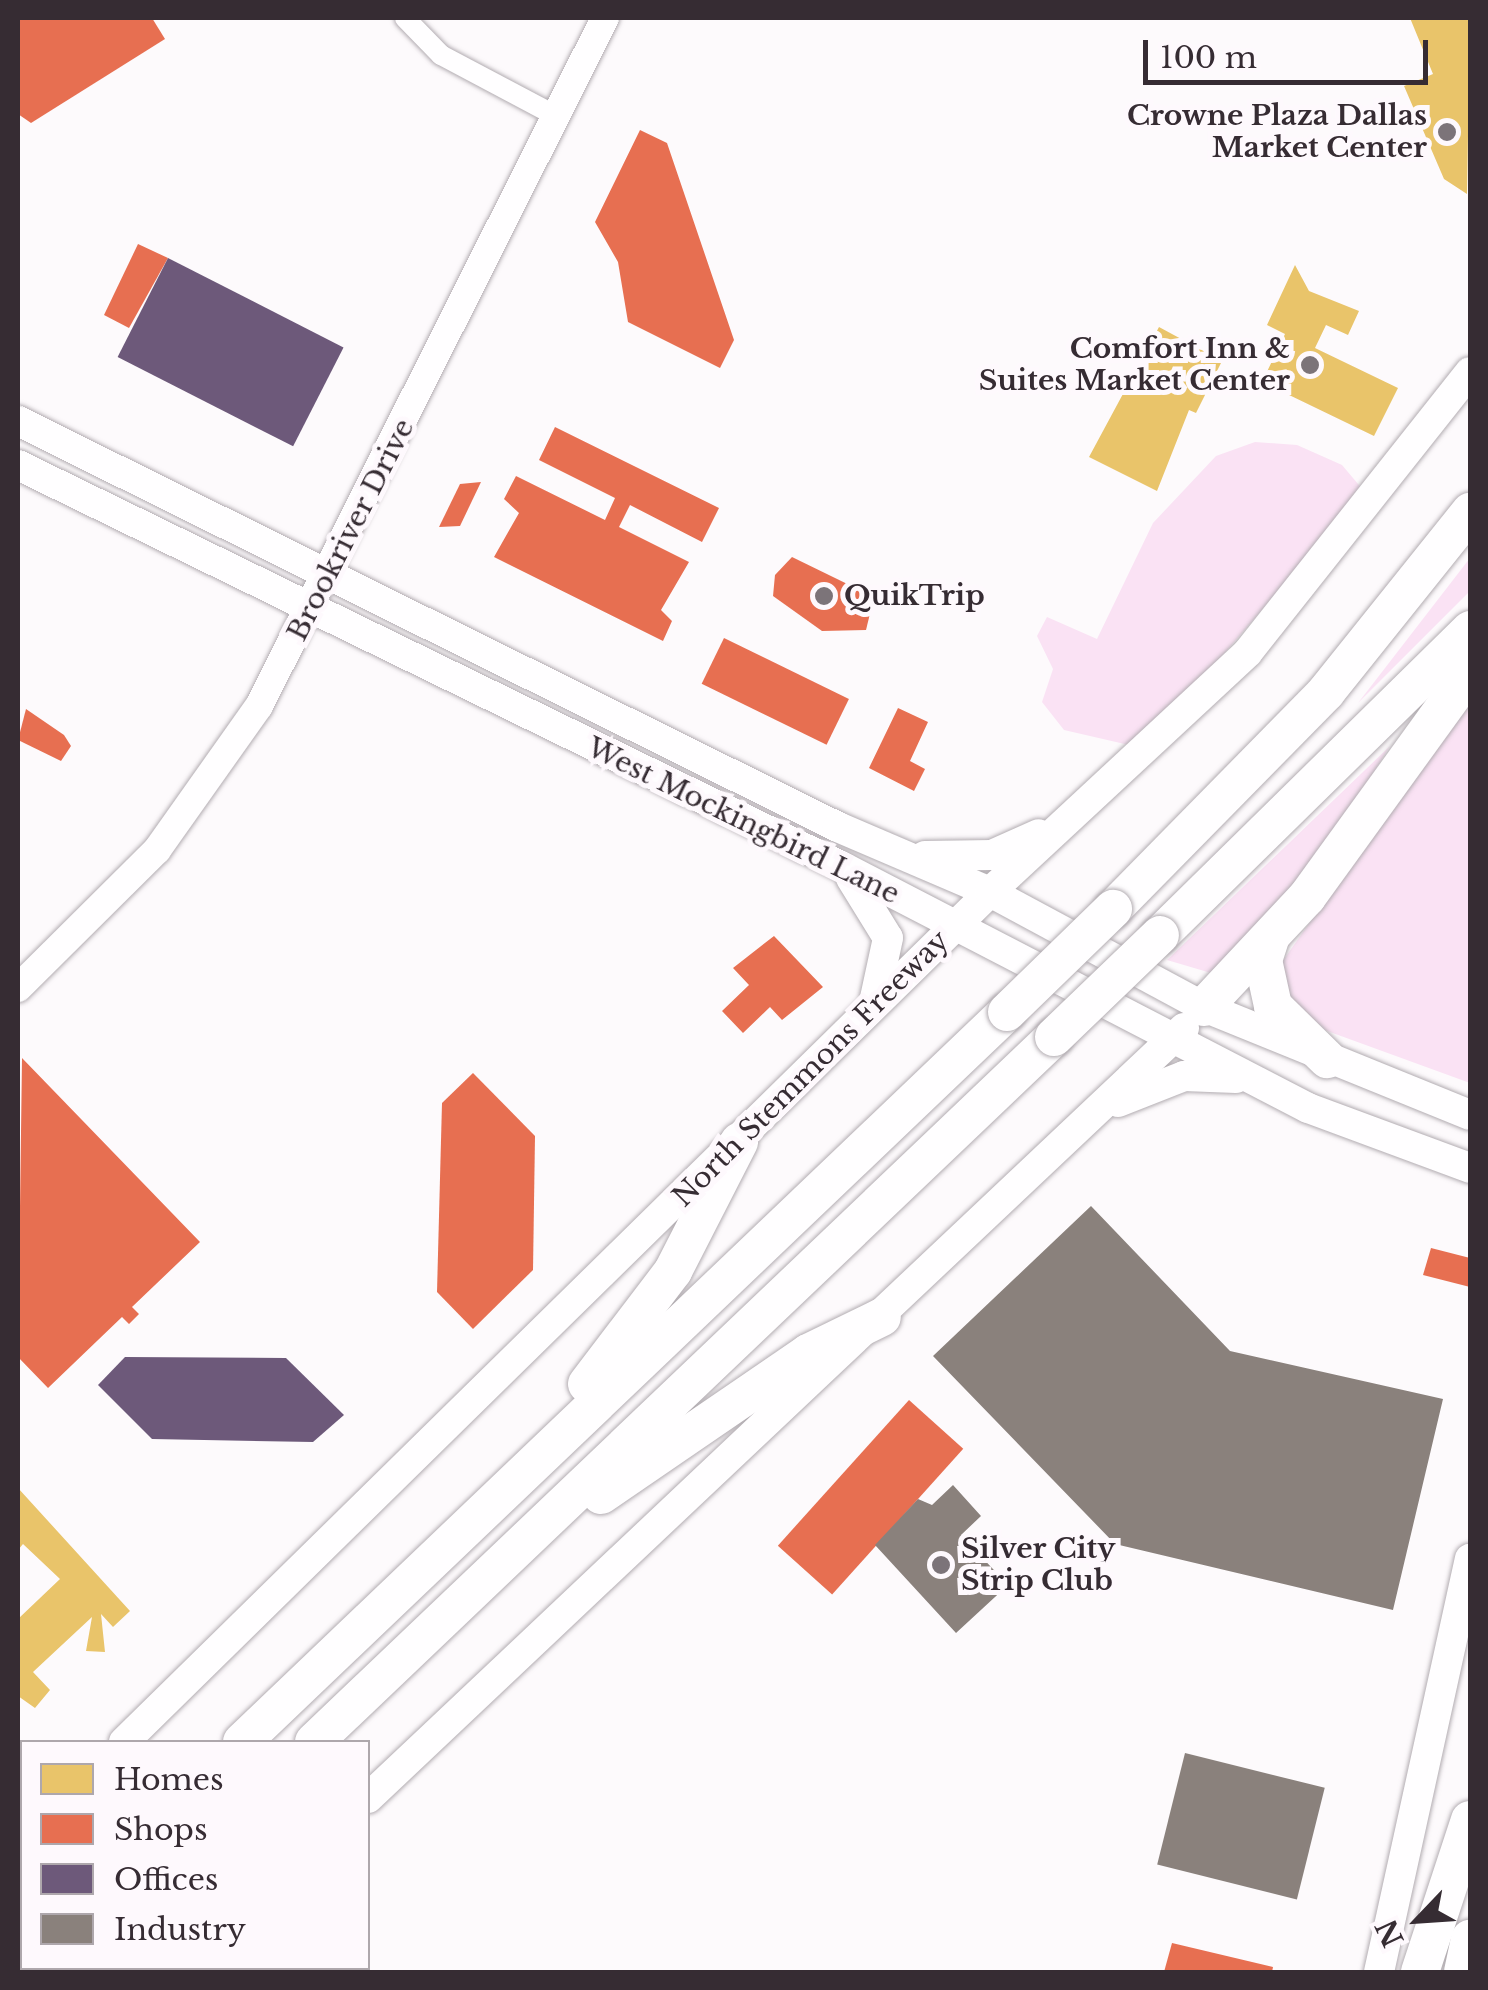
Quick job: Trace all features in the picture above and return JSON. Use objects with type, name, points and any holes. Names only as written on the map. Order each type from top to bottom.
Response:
[{"type":"highway","points":[[244,1740],[1113,909],[1326,692],[1470,512]]},
{"type":"highway","points":[[316,1740],[1054,1037],[1470,630]]},
{"type":"highway","points":[[1204,1008],[1270,940],[1470,672]]},
{"type":"highway","points":[[1270,940],[1263,960],[1272,1006],[1330,1060]]},
{"type":"highway","points":[[487,1507],[673,1270],[739,1142]]},
{"type":"highway","points":[[496,1568],[808,1353],[882,1318]]},
{"type":"highway","points":[[1420,1972],[1470,1820]]},
{"type":"highway","points":[[1462,1972],[1470,1939]]},
{"type":"main road","name":"North Stemmons Freeway","points":[[126,1740],[990,892],[1084,806],[1308,586],[1470,372]]},
{"type":"main road","name":"West Mockingbird Lane","points":[[18,421],[746,780],[990,892],[1204,1008],[1470,1115]]},
{"type":"main road","name":"West Mockingbird Lane","points":[[18,464],[728,816],[839,864],[1308,1108],[1470,1172]]},
{"type":"main road","points":[[728,816],[746,780]]},
{"type":"main road","points":[[908,857],[1006,852],[1084,806]]},
{"type":"main road","points":[[839,864],[874,903],[888,938],[888,970],[872,1010]]},
{"type":"main road","points":[[370,1796],[882,1318],[1080,1122],[1204,1008]]},
{"type":"main road","points":[[1308,1108],[1330,1060]]},
{"type":"main road","points":[[1080,1122],[1184,1076],[1264,1084]]},
{"type":"main road","points":[[1379,1972],[1470,1559]]},
{"type":"street","points":[[405,18],[442,54],[556,116]]},
{"type":"street","name":"Brookriver Drive","points":[[18,988],[187,816],[329,577],[605,18]]},
{"type":"shaded area","points":[[1255,442],[1297,445],[1342,465],[1364,491],[1210,670],[1129,745],[1064,730],[1042,702],[1053,669],[1037,636],[1047,617],[1097,639],[1153,523],[1216,456]]},
{"type":"shaded area","points":[[1470,558],[1470,591],[1358,703]]},
{"type":"shaded area","points":[[1470,693],[1470,1083],[1308,1024],[1289,1009],[1280,965]]},
{"type":"shaded area","points":[[1390,746],[1304,883],[1211,973],[1167,960]]},
{"type":"building: Homes","name":"Crowne Plaza Dallas Market Center","points":[[1410,18],[1470,18],[1467,194],[1444,179],[1404,86],[1433,74]]},
{"type":"building: Homes","name":"Comfort Inn & Suites Market Center","points":[[1295,265],[1309,291],[1359,311],[1348,335],[1326,325],[1315,348],[1398,388],[1374,436],[1262,382],[1285,334],[1267,325]]},
{"type":"building: Homes","points":[[1159,327],[1222,361],[1196,413],[1189,410],[1157,491],[1089,457]]},
{"type":"building: Homes","points":[[18,1488],[130,1611],[113,1627],[101,1614],[105,1652],[86,1651],[92,1617],[33,1672],[50,1690],[35,1708],[18,1696],[18,1619],[60,1579],[23,1544],[18,1550]]},
{"type":"building: Shops","points":[[18,18],[152,18],[165,39],[31,123],[18,114]]},
{"type":"building: Shops","points":[[640,130],[667,143],[734,340],[720,368],[628,322],[618,262],[595,222]]},
{"type":"building: Shops","points":[[138,244],[168,258],[129,328],[104,315]]},
{"type":"building: Shops","points":[[555,427],[719,508],[702,542],[630,505],[619,527],[689,562],[661,610],[672,621],[663,641],[494,557],[519,513],[504,499],[516,476],[605,520],[615,498],[539,460]]},
{"type":"building: Shops","points":[[481,482],[460,526],[439,527],[460,484]]},
{"type":"building: Shops","name":"QuikTrip","points":[[792,557],[874,597],[866,630],[822,631],[773,596],[775,575]]},
{"type":"building: Shops","name":"QuikTrip","points":[[724,638],[849,699],[827,745],[702,684]]},
{"type":"building: Shops","points":[[898,708],[928,722],[910,761],[925,769],[914,791],[869,768]]},
{"type":"building: Shops","points":[[26,709],[64,735],[71,746],[61,761],[18,740]]},
{"type":"building: Shops","points":[[774,936],[823,987],[782,1020],[770,1007],[743,1033],[722,1011],[749,985],[733,968]]},
{"type":"building: Shops","points":[[22,1058],[200,1242],[132,1307],[139,1314],[129,1324],[122,1317],[48,1388],[18,1357]]},
{"type":"building: Shops","points":[[473,1073],[535,1136],[533,1270],[473,1329],[437,1292],[442,1103]]},
{"type":"building: Shops","points":[[1431,1248],[1470,1258],[1470,1287],[1423,1275]]},
{"type":"building: Shops","points":[[909,1400],[963,1449],[832,1595],[778,1546]]},
{"type":"building: Shops","points":[[1172,1943],[1273,1967],[1272,1972],[1164,1972]]},
{"type":"building: Offices","points":[[168,258],[344,347],[293,446],[118,357]]},
{"type":"building: Offices","points":[[125,1357],[286,1358],[344,1415],[313,1442],[152,1439],[98,1385]]},
{"type":"building: Industry","points":[[1091,1206],[1230,1351],[1443,1399],[1393,1610],[1115,1544],[933,1356]]},
{"type":"building: Industry","name":"Silver City Strip Club","points":[[953,1485],[981,1516],[961,1535],[1008,1585],[956,1633],[875,1545],[918,1499],[932,1505]]},
{"type":"building: Industry","points":[[1185,1753],[1325,1788],[1297,1899],[1157,1865]]},
{"type":"place","name":"Crowne Plaza Dallas Market Center","points":[[1447,132]]},
{"type":"place","name":"Comfort Inn & Suites Market Center","points":[[1310,365]]},
{"type":"place","name":"QuikTrip","points":[[824,596]]},
{"type":"place","name":"Silver City Strip Club","points":[[941,1565]]}]
